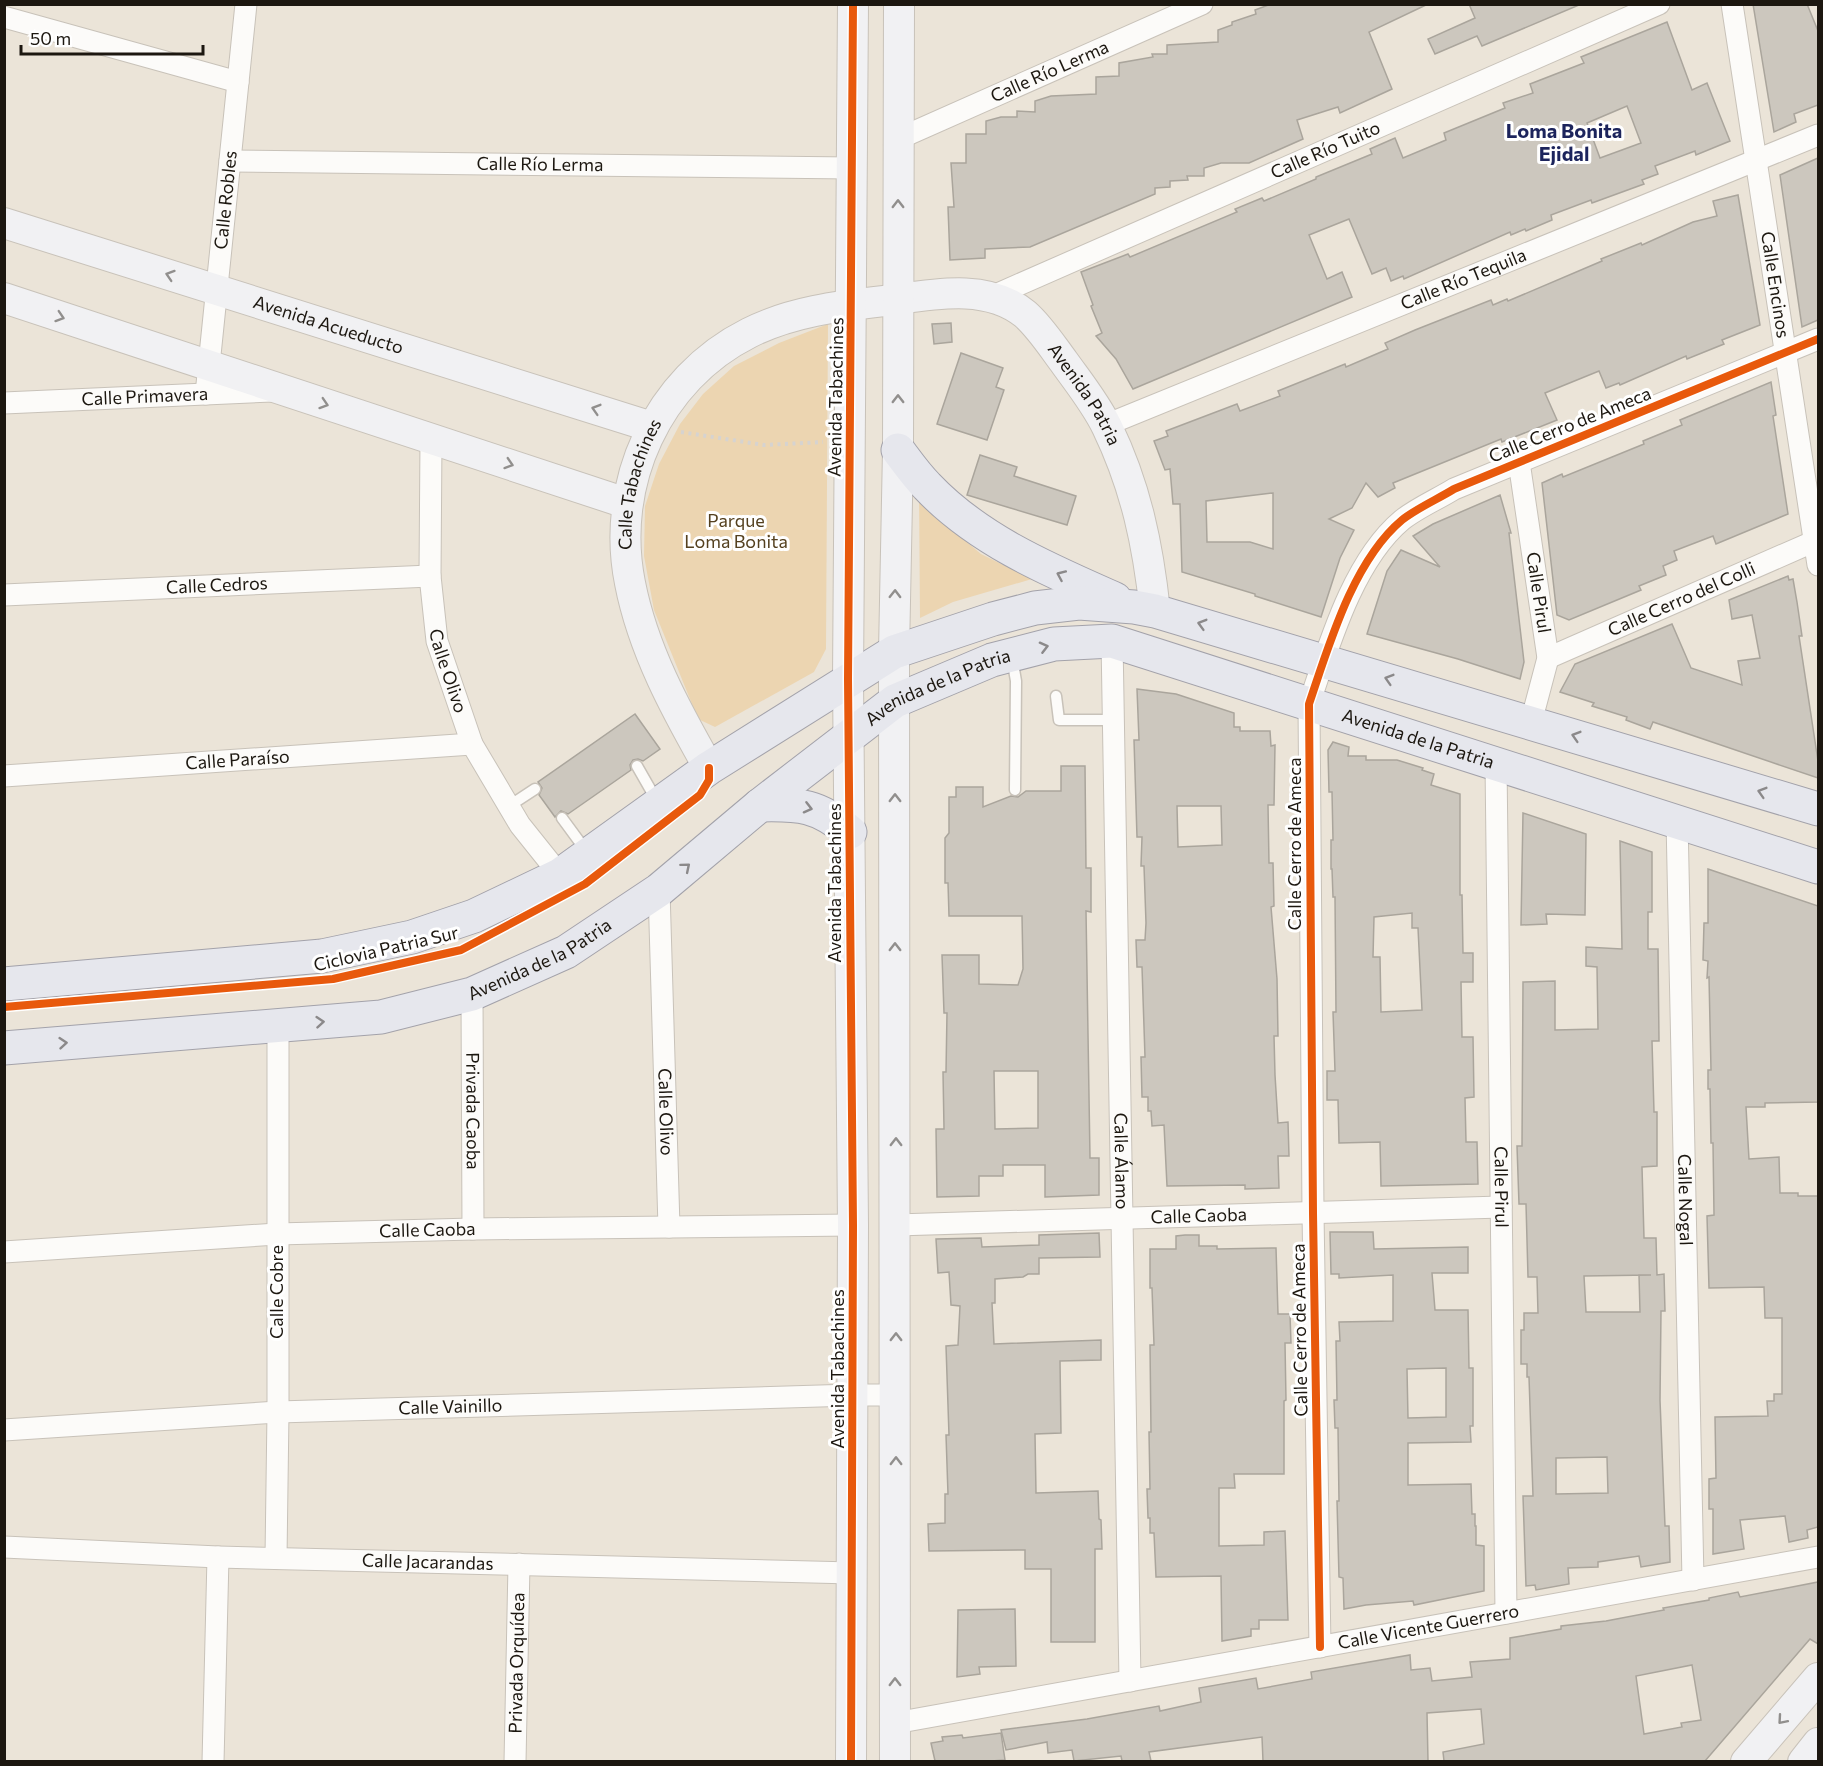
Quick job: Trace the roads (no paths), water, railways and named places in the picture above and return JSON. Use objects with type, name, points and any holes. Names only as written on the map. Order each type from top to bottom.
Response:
[{"type":"main road","points":[[898,450],[927,486],[960,515],[1003,545],[1047,569],[1144,609],[1324,660],[1818,809]]},
{"type":"main road","points":[[4,984],[322,956],[412,937],[474,916],[560,875],[709,768],[894,652],[993,619],[1035,608],[1079,603],[1144,609]]},
{"type":"main road","name":"Avenida de la Patria","points":[[4,1048],[381,1017],[472,994],[566,952],[659,890],[760,805],[895,701],[992,660],[1054,644],[1112,641],[1818,867]]},
{"type":"main road","points":[[760,805],[790,804],[812,808],[832,817],[850,832]]},
{"type":"street","name":"Calle Robles","points":[[207,380],[246,4]]},
{"type":"street","name":"Avenida Tabachines","points":[[851,1761],[853,1225],[848,680],[853,4]]},
{"type":"street","points":[[895,1761],[894,652],[898,450],[899,4]]},
{"type":"street","name":"Calle Río Lerma","points":[[898,139],[1202,4]]},
{"type":"street","name":"Calle Río Tuito","points":[[993,296],[1659,4]]},
{"type":"street","name":"Calle Encinos","points":[[1732,4],[1818,565]]},
{"type":"street","points":[[4,17],[238,82]]},
{"type":"street","name":"Calle Río Tequila","points":[[1106,425],[1818,135]]},
{"type":"street","name":"Calle Río Lerma","points":[[230,161],[852,168]]},
{"type":"street","name":"Avenida Acueducto","points":[[4,223],[652,427]]},
{"type":"street","name":"Avenida Patria","points":[[898,299],[958,293],[993,296],[1024,314],[1046,337],[1106,425],[1127,473],[1140,515],[1150,561],[1144,609]]},
{"type":"street","points":[[4,298],[207,380],[284,390],[626,503]]},
{"type":"street","name":"Calle Tabachines","points":[[709,768],[657,668],[642,627],[630,582],[625,543],[626,503],[637,465],[652,427],[679,388],[711,356],[749,333],[802,313],[898,299]]},
{"type":"street","name":"Calle Cerro de Ameca","points":[[1320,1647],[1313,1213],[1309,704],[1324,660],[1352,590],[1372,552],[1403,520],[1454,489],[1818,339]]},
{"type":"street","name":"Calle Primavera","points":[[4,403],[207,380]]},
{"type":"street","name":"Calle Olivo","points":[[431,439],[430,576],[437,641],[472,744],[520,825],[560,875]]},
{"type":"street","name":"Calle Pirul","points":[[1519,462],[1548,658],[1530,722]]},
{"type":"street","name":"Calle Cerro del Colli","points":[[1548,658],[1815,541]]},
{"type":"street","name":"Calle Cedros","points":[[4,596],[430,576]]},
{"type":"street","name":"Calle Álamo","points":[[1112,641],[1130,1681]]},
{"type":"street","name":"Calle Paraíso","points":[[4,776],[472,744]]},
{"type":"street","name":"Calle Pirul","points":[[1496,763],[1506,1613]]},
{"type":"street","name":"Calle Nogal","points":[[1677,820],[1693,1580]]},
{"type":"street","name":"Calle Olivo","points":[[659,890],[669,1227]]},
{"type":"street","name":"Privada Caoba","points":[[472,994],[473,1229]]},
{"type":"street","name":"Calle Cobre","points":[[276,1558],[278,1026]]},
{"type":"street","name":"Calle Caoba","points":[[896,1225],[1501,1208]]},
{"type":"street","name":"Calle Caoba","points":[[4,1252],[277,1234],[473,1229],[853,1225]]},
{"type":"street","name":"Calle Vainillo","points":[[4,1430],[278,1412],[896,1395]]},
{"type":"street","name":"Calle Jacarandas","points":[[4,1547],[218,1557],[852,1573]]},
{"type":"street","points":[[213,1761],[218,1557]]},
{"type":"street","name":"Calle Vicente Guerrero","points":[[895,1723],[1818,1557]]},
{"type":"street","name":"Privada Orquídea","points":[[515,1761],[519,1564]]},
{"type":"street","points":[[1746,1761],[1818,1678]]},
{"type":"street","points":[[1803,1761],[1818,1743]]},
{"type":"lane","points":[[1011,655],[1016,681],[1015,790]]},
{"type":"lane","points":[[1056,696],[1059,720],[1113,720]]},
{"type":"lane","points":[[636,766],[659,804]]},
{"type":"lane","points":[[509,806],[535,789]]},
{"type":"lane","points":[[562,818],[589,855]]},
{"type":"district","name":"Loma Bonita Ejidal","points":[[1564,142]]},
{"type":"park label","name":"Parque Loma Bonita","points":[[736,531]]}]
